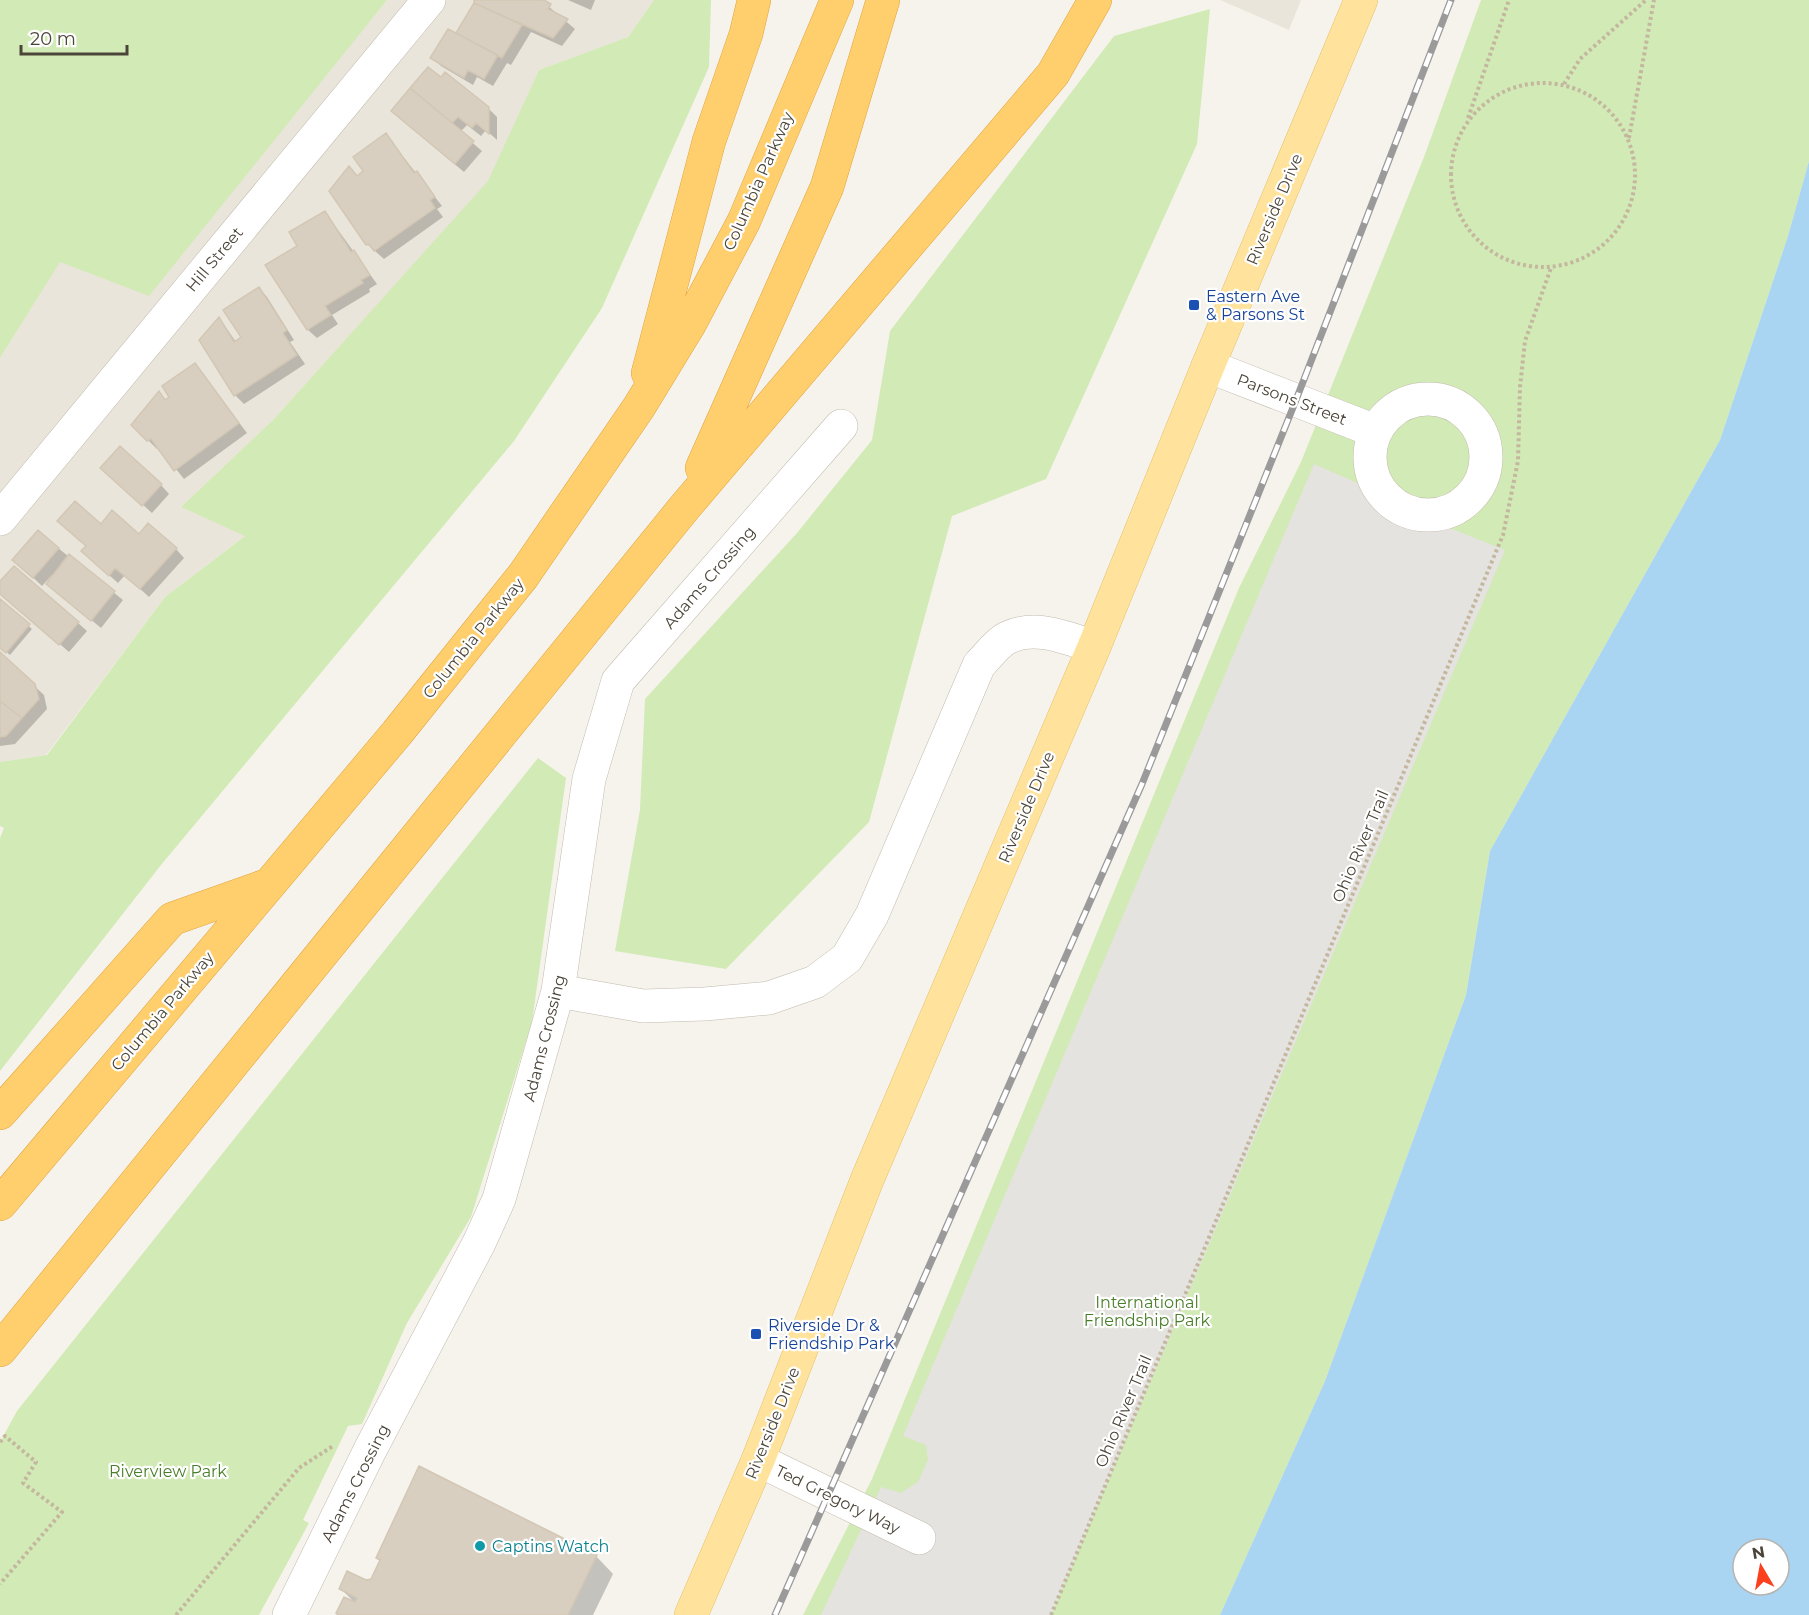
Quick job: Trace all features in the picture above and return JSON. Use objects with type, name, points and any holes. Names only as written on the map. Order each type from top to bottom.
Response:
[{"type":"highway","points":[[639,407],[709,141],[746,34],[754,0]]},
{"type":"highway","name":"Columbia Parkway","points":[[0,1204],[397,733],[523,576],[639,407],[689,325],[744,221],[837,0]]},
{"type":"highway","points":[[684,508],[743,381],[827,187],[883,0]]},
{"type":"highway","points":[[3,1348],[245,1050],[303,974],[684,508],[1053,74],[1095,0]]},
{"type":"highway","points":[[0,1113],[172,918],[267,885]]},
{"type":"main road","name":"Riverside Drive","points":[[691,1615],[758,1460],[867,1180],[1094,647],[1208,366],[1361,0]]},
{"type":"street","name":"Hill Street","points":[[0,519],[429,0]]},
{"type":"street","name":"Parsons Street","points":[[1208,366],[1375,431]]},
{"type":"street","name":"Adams Crossing","points":[[289,1615],[370,1450],[479,1243],[499,1199],[558,990],[589,779],[618,681],[842,426]]},
{"type":"street","points":[[558,990],[643,1006],[705,1004],[769,998],[815,982],[847,958],[872,915],[980,665],[1006,639],[1030,633],[1049,632],[1094,647]]},
{"type":"street","name":"Ted Gregory Way","points":[[758,1460],[919,1538]]},
{"type":"path","points":[[1509,0],[1468,118],[1459,133],[1450,166],[1452,196],[1472,234],[1493,252],[1514,261],[1551,268],[1586,257],[1613,234],[1630,203],[1635,172],[1629,139],[1654,0]]},
{"type":"path","points":[[1564,84],[1580,59],[1646,0]]},
{"type":"path","points":[[1468,118],[1490,98],[1509,90],[1549,83],[1564,84],[1582,91],[1612,112],[1629,139]]},
{"type":"path","name":"Ohio River Trail","points":[[1051,1615],[1503,535],[1518,461],[1520,387],[1525,341],[1551,268]]},
{"type":"path","points":[[0,1442],[5,1436],[36,1462],[23,1483],[62,1512],[0,1584]]},
{"type":"path","points":[[176,1615],[299,1468],[329,1447],[340,1444]]},
{"type":"shaded area","points":[[387,0],[654,0],[628,37],[539,70],[489,181],[274,419],[181,507],[246,535],[165,597],[46,755],[0,762],[0,358],[60,261],[338,59]]},
{"type":"shaded area","points":[[1220,0],[1301,0],[1289,30]]},
{"type":"shaded area","points":[[1314,464],[1382,494],[1399,508],[1505,550],[1051,1615],[821,1615],[881,1487],[901,1493],[918,1482],[928,1460],[926,1445],[903,1436]]},
{"type":"green space","points":[[0,0],[387,0],[149,296],[60,262],[0,358]]},
{"type":"green space","points":[[654,0],[711,0],[709,67],[602,308],[514,441],[161,865],[0,1071],[0,838],[4,828],[0,826],[0,762],[47,755],[165,597],[245,536],[181,507],[274,419],[488,181],[539,70],[628,37]]},
{"type":"green space","name":"International Friendship Park","points":[[1481,0],[1809,0],[1809,161],[1788,236],[1720,440],[1490,851],[1466,995],[1325,1381],[1220,1615],[803,1615],[872,1479],[1239,588],[1301,462],[1424,157]]},
{"type":"green space","points":[[1210,9],[1197,144],[1046,479],[952,516],[869,822],[726,969],[615,951],[640,810],[645,699],[797,533],[872,440],[890,331],[1114,36]]},
{"type":"green space","name":"Riverview Park","points":[[538,758],[566,778],[532,1022],[471,1217],[407,1323],[362,1424],[348,1426],[303,1520],[309,1523],[259,1615],[0,1615],[0,1442],[17,1411]]},
{"type":"water","points":[[1809,161],[1809,1615],[1220,1615],[1325,1381],[1466,995],[1490,851],[1720,440],[1788,236]]},
{"type":"building","points":[[474,0],[544,0],[551,4],[548,9],[568,19],[553,38],[474,3]]},
{"type":"building","points":[[474,3],[522,25],[502,58],[456,33]]},
{"type":"building","points":[[448,29],[498,55],[484,79],[468,70],[464,78],[430,58]]},
{"type":"building","points":[[428,67],[441,77],[445,72],[489,107],[489,134],[476,123],[472,128],[458,117],[452,123],[410,88]]},
{"type":"building","points":[[410,88],[474,141],[455,164],[391,111]]},
{"type":"building","points":[[386,133],[414,173],[417,171],[435,197],[430,200],[435,208],[374,251],[369,244],[366,245],[329,191],[349,166],[357,176],[363,171],[353,157]]},
{"type":"building","points":[[325,211],[351,252],[354,250],[370,275],[361,280],[363,283],[325,306],[331,315],[307,330],[265,265],[297,246],[289,232]]},
{"type":"building","points":[[259,287],[287,330],[283,333],[297,355],[234,396],[199,340],[219,317],[234,342],[241,337],[223,310]]},
{"type":"building","points":[[195,363],[239,423],[174,471],[151,439],[147,441],[131,425],[159,391],[165,400],[169,397],[162,386]]},
{"type":"building","points":[[120,446],[162,484],[142,506],[100,468]]},
{"type":"building","points":[[75,501],[101,524],[112,510],[139,534],[148,523],[177,548],[140,589],[115,568],[109,576],[81,551],[86,546],[57,521]]},
{"type":"building","points":[[38,530],[59,548],[33,578],[12,560]]},
{"type":"building","points":[[69,554],[115,591],[91,621],[46,584]]},
{"type":"building","points":[[14,566],[79,622],[59,645],[0,594],[0,581]]},
{"type":"building","points":[[0,599],[30,624],[6,653],[0,648]]},
{"type":"building","points":[[0,652],[35,684],[39,699],[22,718],[0,701]]},
{"type":"building","points":[[0,701],[22,718],[6,736],[0,737]]},
{"type":"building","name":"Captins Watch","points":[[419,1466],[597,1555],[568,1615],[338,1615],[336,1613],[344,1597],[355,1602],[357,1598],[339,1589],[347,1571],[366,1580],[371,1579],[380,1560],[376,1558]]},
{"type":"railway","points":[[775,1615],[1142,784],[1296,400],[1451,0]]},
{"type":"place","name":"Eastern Ave & Parsons St","points":[[1194,305]]},
{"type":"place","name":"Riverside Dr & Friendship Park","points":[[756,1334]]},
{"type":"place","name":"Captins Watch","points":[[480,1546]]}]
